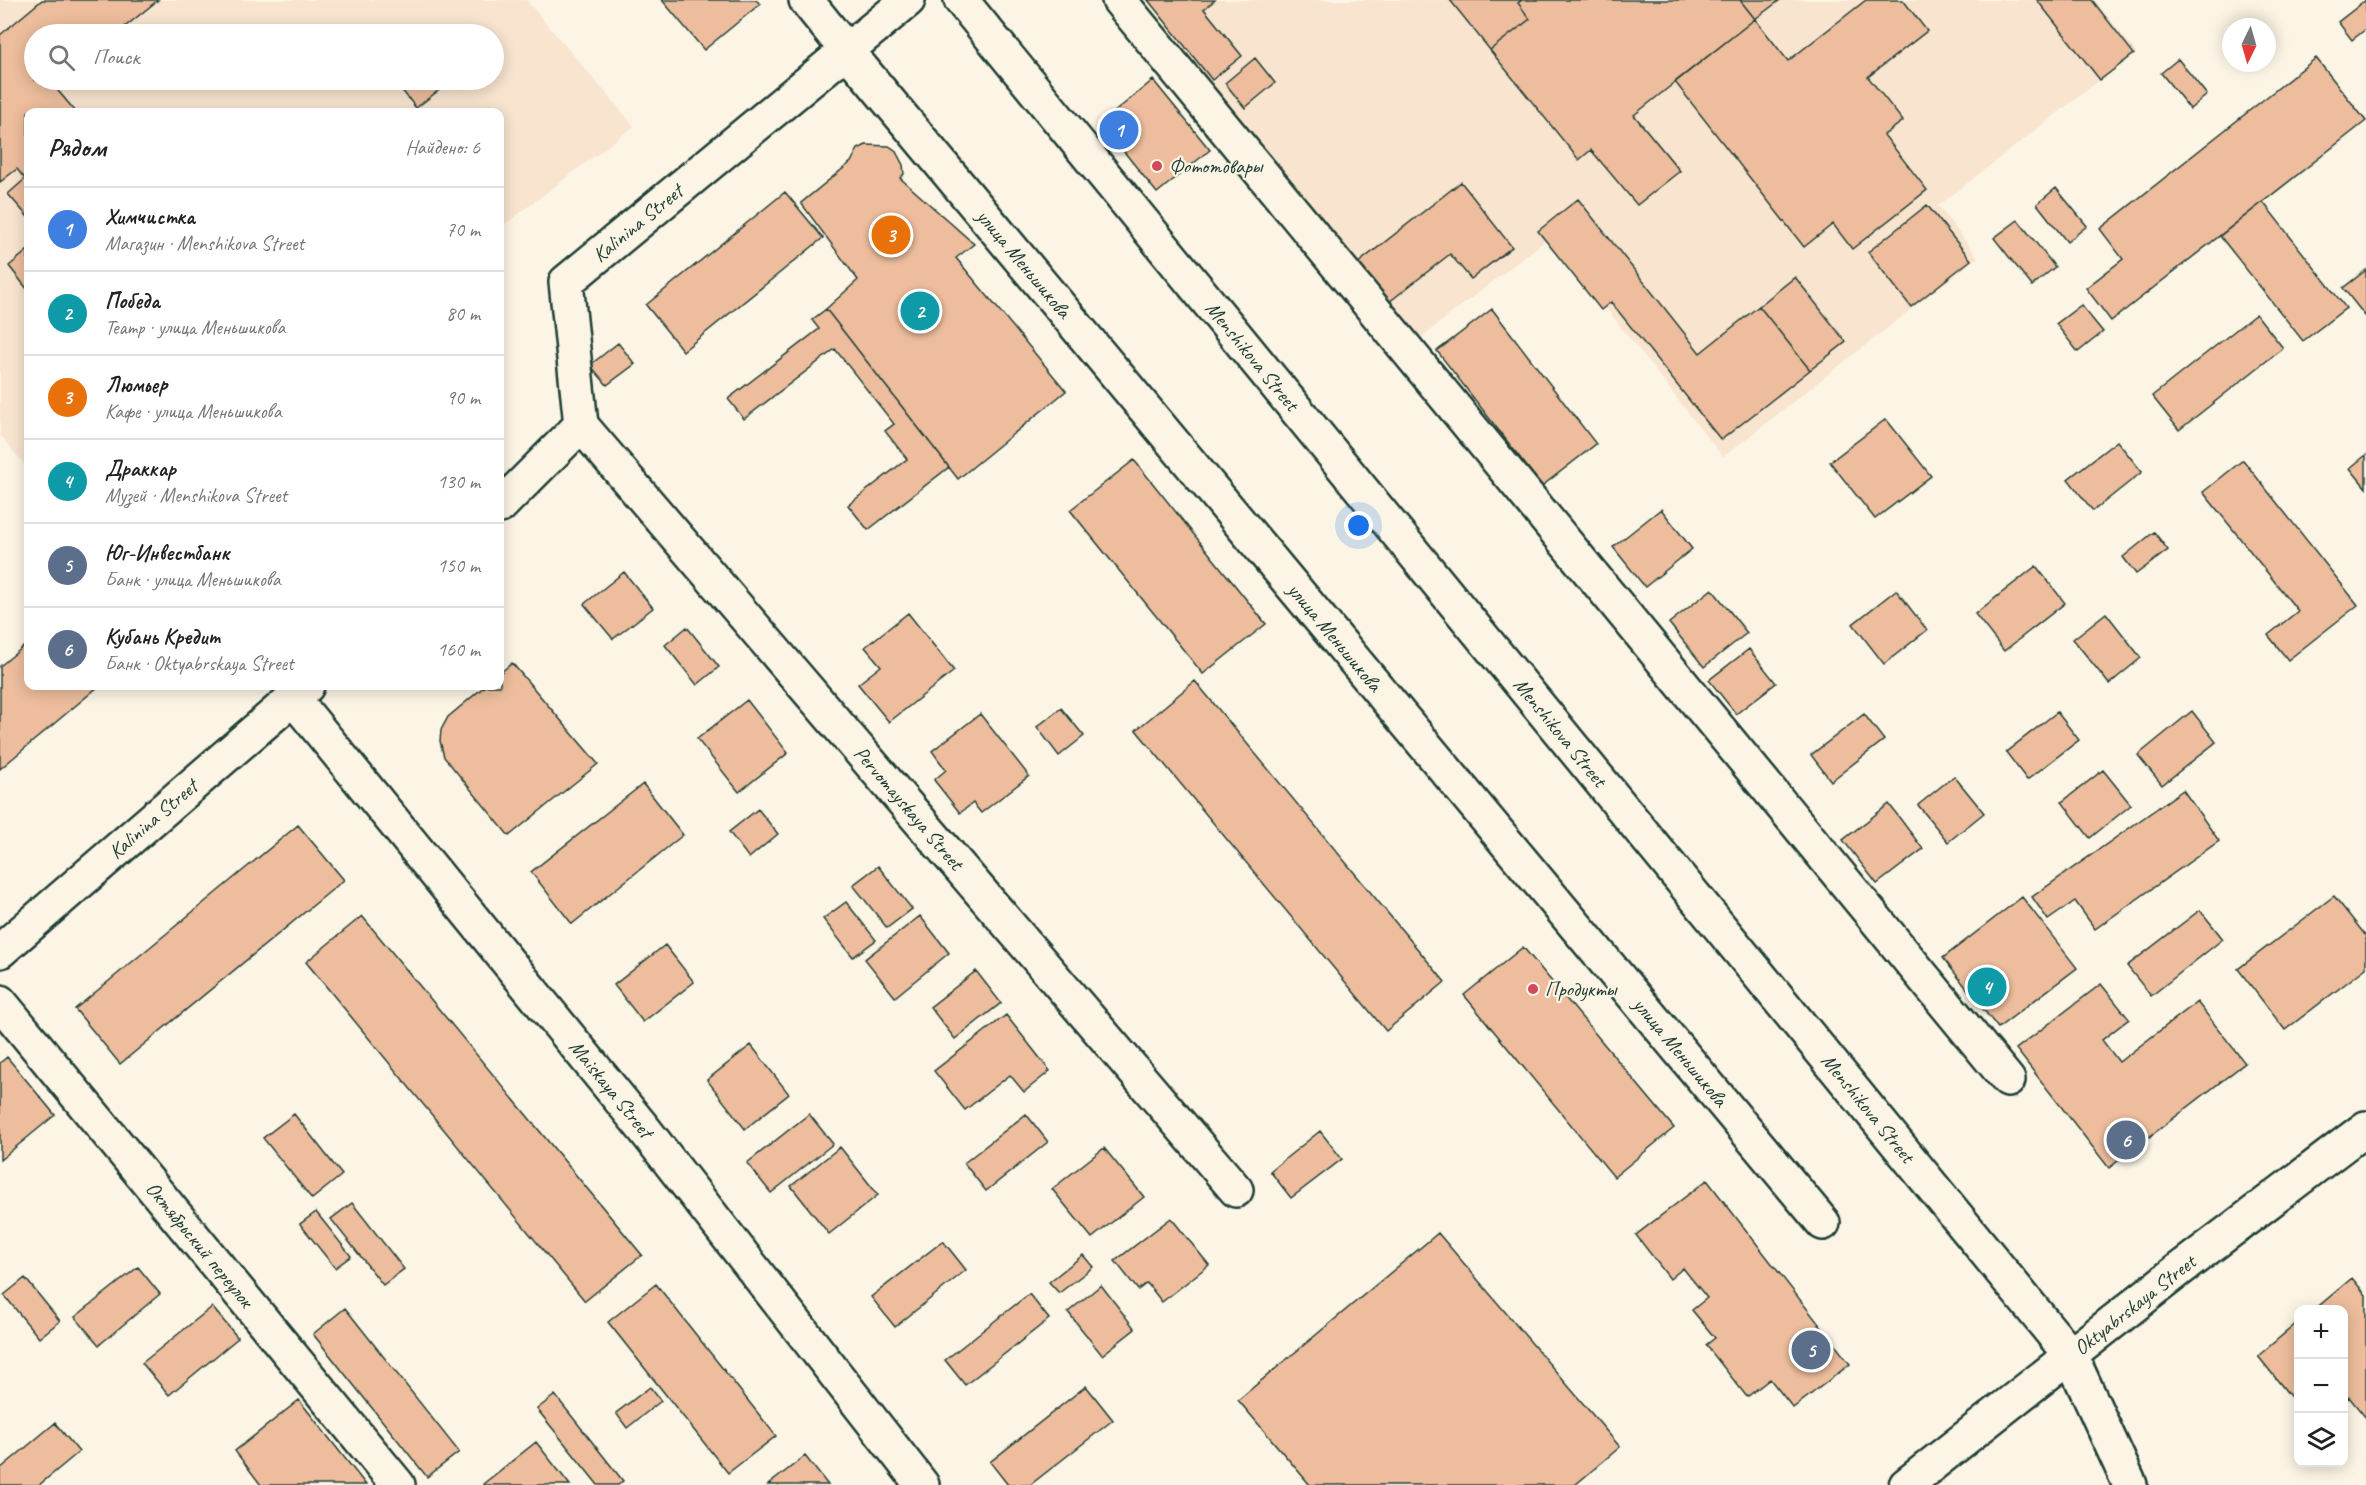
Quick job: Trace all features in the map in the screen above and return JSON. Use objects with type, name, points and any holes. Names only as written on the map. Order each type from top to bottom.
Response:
[{"type":"street","name":"улица Меньшикова","points":[[806,0],[1822,1223]]},
{"type":"street","name":"Kalinina Street","points":[[581,425],[566,282],[908,0]]},
{"type":"street","name":"Menshikova Street","points":[[961,0],[2071,1356],[2130,1485]]},
{"type":"street","points":[[1119,0],[2008,1080]]},
{"type":"street","points":[[504,502],[581,425]]},
{"type":"street","name":"Pervomayskaya Street","points":[[581,425],[1236,1190]]},
{"type":"street","name":"Kalinina Street","points":[[0,951],[300,692]]},
{"type":"street","name":"Maiskaya Street","points":[[300,692],[922,1485]]},
{"type":"street","name":"Октябрьский переулок","points":[[0,1002],[398,1485]]},
{"type":"street","name":"Oktyabrskaya Street","points":[[1916,1477],[2180,1269],[2366,1128]]},
{"type":"shaded area","points":[[0,0],[526,0],[634,126],[504,225],[504,108],[24,108],[24,464],[0,435]]},
{"type":"shaded area","points":[[1146,0],[2095,0],[2136,52],[1938,206],[1978,257],[1723,457],[1550,237],[1415,342]]},
{"type":"building","points":[[42,0],[158,0],[128,24],[24,24],[24,90],[57,90],[73,108],[24,108],[24,178],[17,169],[0,182],[0,35]]},
{"type":"building","points":[[662,0],[756,0],[760,4],[704,50]]},
{"type":"building","points":[[1148,0],[1215,0],[1204,9],[1242,56],[1212,80]]},
{"type":"building","points":[[1450,0],[1522,0],[1518,3],[1530,19],[1490,50]]},
{"type":"building","points":[[1522,0],[1740,0],[1755,19],[1634,115],[1680,171],[1637,205],[1591,150],[1579,160],[1490,50],[1530,19],[1518,3]]},
{"type":"building","points":[[1740,0],[1780,0],[1755,19]]},
{"type":"building","points":[[1866,0],[1903,0],[1927,31],[1868,77],[1903,121],[1884,135],[1927,190],[1852,249],[1833,224],[1804,247],[1675,82],[1755,19],[1788,61]]},
{"type":"building","points":[[2037,0],[2092,0],[2134,54],[2100,80]]},
{"type":"building","points":[[2366,0],[2366,29],[2352,40],[2338,22]]},
{"type":"building","points":[[1255,58],[1275,83],[1245,108],[1225,83]]},
{"type":"building","points":[[2316,58],[2366,121],[2111,321],[2086,288],[2123,259],[2100,229]]},
{"type":"building","points":[[2178,59],[2207,95],[2190,109],[2161,73]]},
{"type":"building","points":[[1153,80],[1210,150],[1157,193],[1101,123]]},
{"type":"building","points":[[402,90],[439,90],[416,108]]},
{"type":"building","points":[[866,145],[889,146],[895,150],[903,165],[904,174],[900,178],[974,244],[956,258],[1066,391],[958,479],[826,309],[858,280],[801,203],[851,162],[858,149]]},
{"type":"building","points":[[24,180],[24,212],[8,194]]},
{"type":"building","points":[[1461,182],[1512,247],[1471,279],[1450,254],[1379,310],[1348,271]]},
{"type":"building","points":[[2056,188],[2087,226],[2067,242],[2037,204]]},
{"type":"building","points":[[785,192],[823,238],[683,351],[646,305]]},
{"type":"building","points":[[1578,199],[1700,353],[1759,306],[1810,370],[1721,440],[1611,302],[1601,310],[1538,231]]},
{"type":"building","points":[[2263,202],[2346,308],[2303,341],[2220,236]]},
{"type":"building","points":[[1927,205],[1971,260],[1911,307],[1868,252]]},
{"type":"building","points":[[2018,220],[2055,267],[2032,286],[1994,238]]},
{"type":"building","points":[[24,253],[24,285],[9,266]]},
{"type":"building","points":[[2366,270],[2366,317],[2343,288]]},
{"type":"building","points":[[1795,277],[1846,342],[1810,370],[1759,306]]},
{"type":"building","points":[[2081,305],[2103,332],[2078,352],[2056,324]]},
{"type":"building","points":[[826,309],[949,467],[868,530],[848,505],[907,459],[885,431],[894,424],[835,349],[744,419],[728,399],[819,329],[812,320]]},
{"type":"building","points":[[1492,309],[1596,444],[1542,486],[1437,351]]},
{"type":"building","points":[[2256,314],[2283,348],[2179,430],[2152,396]]},
{"type":"building","points":[[618,343],[635,364],[607,385],[590,365]]},
{"type":"building","points":[[1886,419],[1931,476],[1875,519],[1830,462]]},
{"type":"building","points":[[2117,441],[2142,472],[2093,511],[2068,479]]},
{"type":"building","points":[[2366,455],[2366,488],[2350,468]]},
{"type":"building","points":[[1134,460],[1266,624],[1203,674],[1070,510]]},
{"type":"building","points":[[2243,460],[2358,605],[2288,660],[2268,635],[2298,611],[2203,492]]},
{"type":"building","points":[[1661,509],[1692,549],[1645,587],[1613,547]]},
{"type":"building","points":[[2154,532],[2168,550],[2136,574],[2123,557]]},
{"type":"building","points":[[2036,566],[2065,603],[2004,651],[1975,614]]},
{"type":"building","points":[[624,572],[653,608],[613,639],[584,604]]},
{"type":"building","points":[[1712,589],[1747,633],[1704,667],[1669,623]]},
{"type":"building","points":[[1896,590],[1927,630],[1884,664],[1853,624]]},
{"type":"building","points":[[908,613],[954,671],[889,722],[858,684],[881,666],[865,647]]},
{"type":"building","points":[[2106,613],[2141,658],[2109,684],[2073,639]]},
{"type":"building","points":[[687,627],[719,667],[697,685],[665,645]]},
{"type":"building","points":[[24,646],[24,690],[94,690],[0,769],[0,666]]},
{"type":"building","points":[[1749,649],[1776,683],[1736,714],[1709,680]]},
{"type":"building","points":[[512,663],[598,764],[509,836],[444,757],[440,741],[441,730],[448,717],[480,690],[504,690],[504,670]]},
{"type":"building","points":[[1195,681],[1445,982],[1386,1031],[1136,730]]},
{"type":"building","points":[[747,700],[788,753],[739,792],[697,739]]},
{"type":"building","points":[[1061,708],[1084,736],[1059,756],[1037,727]]},
{"type":"building","points":[[2192,711],[2216,742],[2162,785],[2138,755]]},
{"type":"building","points":[[2057,712],[2079,740],[2027,780],[2006,752]]},
{"type":"building","points":[[980,714],[1029,776],[981,813],[973,803],[960,813],[934,780],[946,770],[932,751]]},
{"type":"building","points":[[1864,714],[1884,740],[1831,781],[1811,755]]},
{"type":"building","points":[[2103,770],[2131,805],[2090,838],[2062,802]]},
{"type":"building","points":[[1954,776],[1984,813],[1948,842],[1918,805]]},
{"type":"building","points":[[643,784],[683,835],[572,924],[531,872]]},
{"type":"building","points":[[2183,790],[2219,841],[2095,929],[2075,901],[2048,920],[2032,897]]},
{"type":"building","points":[[1889,804],[1923,849],[1877,884],[1843,840]]},
{"type":"building","points":[[758,809],[778,834],[749,858],[729,832]]},
{"type":"building","points":[[298,825],[344,880],[120,1064],[75,1009]]},
{"type":"building","points":[[878,866],[912,909],[887,928],[853,885]]},
{"type":"building","points":[[2334,896],[2366,936],[2366,968],[2285,1030],[2238,969]]},
{"type":"building","points":[[2022,897],[2077,968],[1998,1028],[1943,958]]},
{"type":"building","points":[[846,902],[876,940],[853,957],[823,919]]},
{"type":"building","points":[[2200,910],[2223,939],[2151,996],[2127,966]]},
{"type":"building","points":[[362,916],[642,1255],[585,1301],[306,962]]},
{"type":"building","points":[[920,916],[949,953],[895,997],[865,959]]},
{"type":"building","points":[[665,945],[694,982],[643,1022],[614,985]]},
{"type":"building","points":[[1523,947],[1674,1128],[1614,1177],[1464,995]]},
{"type":"building","points":[[976,971],[1001,1003],[955,1039],[930,1007]]},
{"type":"building","points":[[2101,984],[2129,1019],[2102,1040],[2119,1062],[2197,1002],[2245,1063],[2109,1168],[2016,1049]]},
{"type":"building","points":[[1006,1015],[1050,1071],[1024,1092],[1010,1075],[965,1110],[934,1071]]},
{"type":"building","points":[[751,1045],[789,1094],[745,1129],[707,1080]]},
{"type":"building","points":[[7,1057],[55,1115],[0,1160],[0,1063]]},
{"type":"building","points":[[294,1114],[342,1175],[312,1199],[263,1138]]},
{"type":"building","points":[[809,1114],[833,1144],[771,1193],[747,1163]]},
{"type":"building","points":[[1026,1114],[1048,1142],[986,1191],[964,1163]]},
{"type":"building","points":[[1320,1131],[1342,1159],[1291,1198],[1270,1171]]},
{"type":"building","points":[[840,1147],[878,1195],[829,1234],[791,1186]]},
{"type":"building","points":[[1104,1148],[1144,1197],[1092,1238],[1052,1189]]},
{"type":"building","points":[[1707,1180],[1850,1364],[1793,1408],[1770,1379],[1747,1397],[1706,1345],[1715,1338],[1692,1310],[1707,1298],[1683,1268],[1670,1279],[1636,1235]]},
{"type":"building","points":[[352,1203],[404,1269],[383,1285],[331,1219]]},
{"type":"building","points":[[316,1212],[351,1256],[335,1268],[300,1224]]},
{"type":"building","points":[[1171,1218],[1209,1265],[1162,1302],[1147,1283],[1138,1290],[1115,1261]]},
{"type":"building","points":[[1438,1233],[1620,1447],[1575,1485],[1310,1485],[1238,1400]]},
{"type":"building","points":[[943,1241],[966,1270],[895,1327],[871,1297]]},
{"type":"building","points":[[1083,1255],[1093,1267],[1059,1293],[1049,1282]]},
{"type":"building","points":[[138,1267],[160,1294],[99,1345],[75,1317]]},
{"type":"building","points":[[25,1278],[60,1321],[39,1338],[4,1295]]},
{"type":"building","points":[[2352,1278],[2366,1295],[2366,1418],[2348,1398],[2348,1305],[2320,1305]]},
{"type":"building","points":[[656,1284],[776,1436],[728,1473],[608,1322]]},
{"type":"building","points":[[1101,1285],[1135,1329],[1102,1355],[1068,1312]]},
{"type":"building","points":[[1029,1294],[1049,1319],[965,1385],[945,1360]]},
{"type":"building","points":[[212,1307],[238,1338],[169,1395],[142,1363]]},
{"type":"building","points":[[345,1308],[459,1452],[427,1477],[313,1334]]},
{"type":"building","points":[[2294,1325],[2294,1401],[2258,1356]]},
{"type":"building","points":[[1086,1386],[1113,1420],[1030,1485],[1008,1485],[990,1462]]},
{"type":"building","points":[[650,1387],[661,1401],[627,1428],[616,1413]]},
{"type":"building","points":[[555,1395],[623,1481],[618,1485],[598,1485],[537,1409]]},
{"type":"building","points":[[299,1400],[366,1485],[261,1485],[235,1451]]},
{"type":"building","points":[[55,1423],[79,1452],[39,1485],[0,1485],[0,1469]]},
{"type":"building","points":[[536,1442],[570,1485],[483,1484]]},
{"type":"building","points":[[805,1456],[828,1485],[768,1485]]},
{"type":"place","name":"Химчистка","points":[[1119,130]]},
{"type":"place","name":"Фототовары","points":[[1157,166]]},
{"type":"place","name":"Люмьер","points":[[891,235]]},
{"type":"place","name":"Победа","points":[[920,311]]},
{"type":"place","name":"Драккар","points":[[1987,987]]},
{"type":"place","name":"Продукты","points":[[1533,989]]},
{"type":"place","name":"Кубань Кредит","points":[[2126,1140]]},
{"type":"place","name":"Юг-Инвестбанк","points":[[1811,1350]]}]
